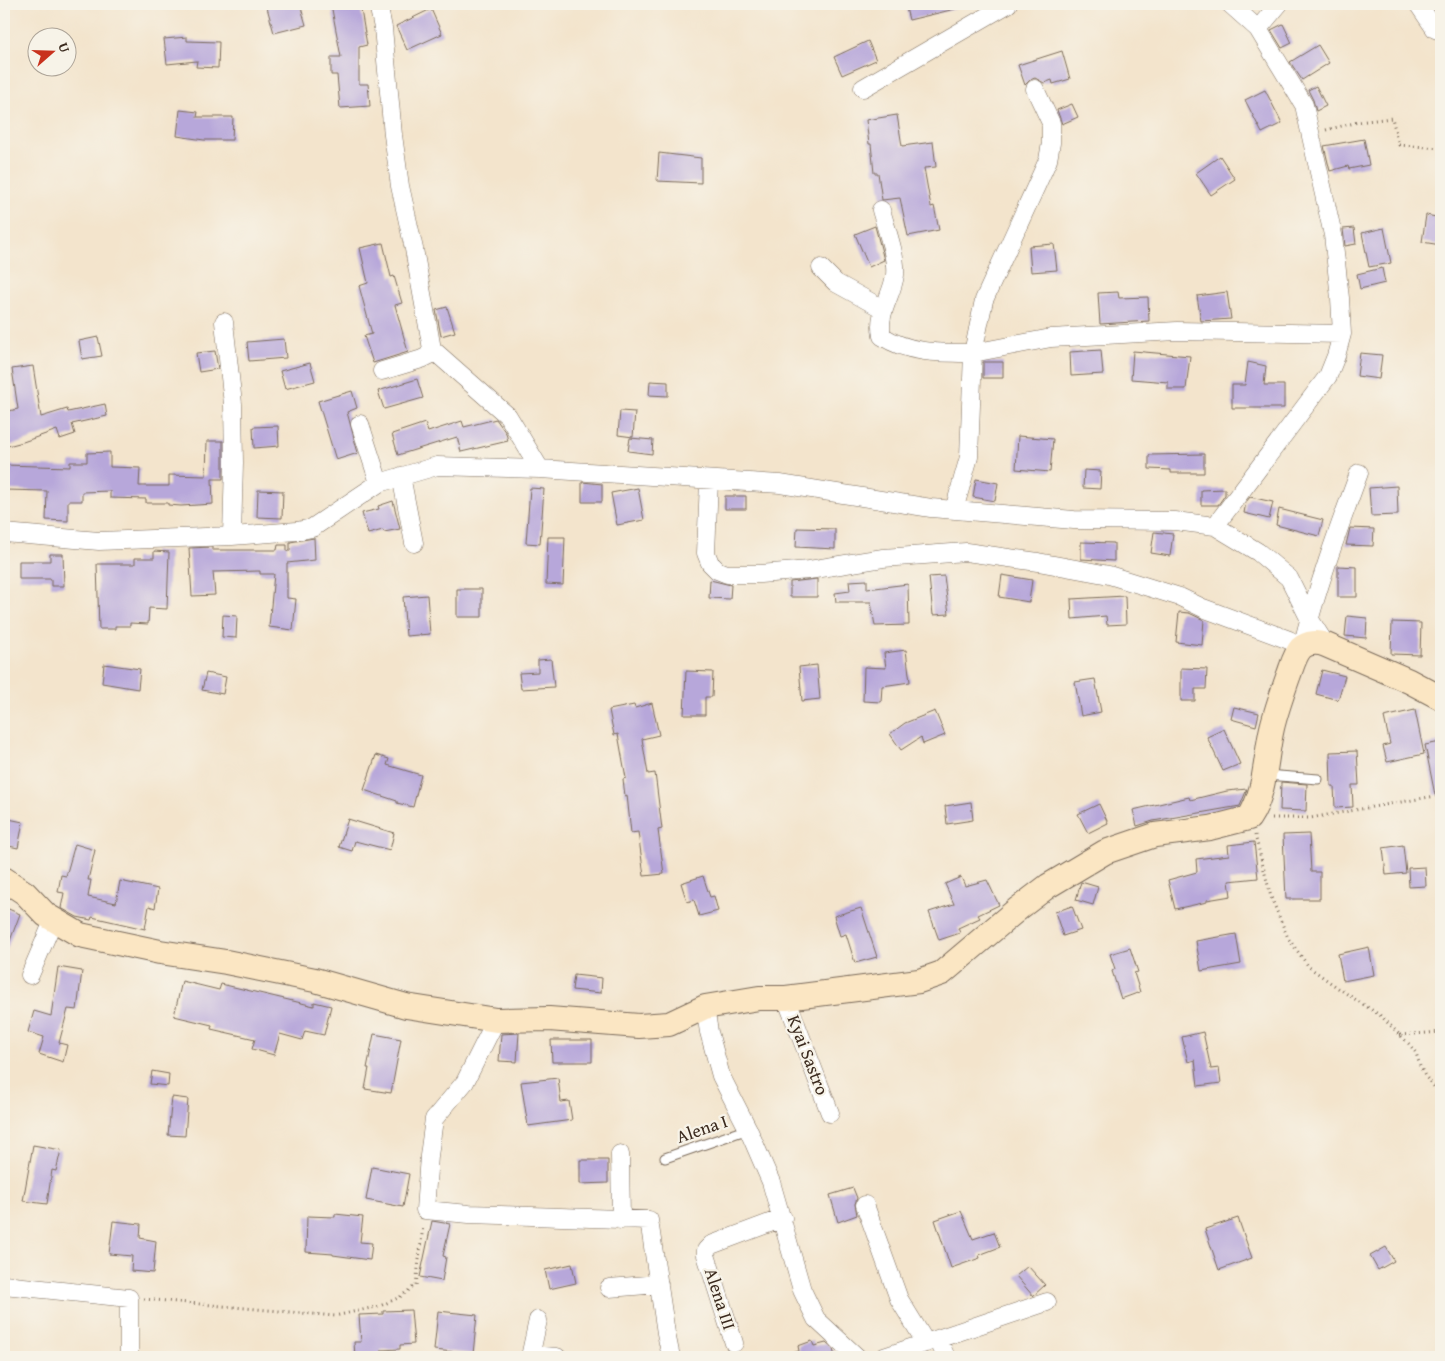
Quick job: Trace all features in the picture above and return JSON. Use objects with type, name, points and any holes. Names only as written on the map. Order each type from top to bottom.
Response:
[{"type":"street","points":[[378,4],[383,28],[393,135],[400,186],[414,249],[432,350],[508,416],[540,469]]},
{"type":"street","points":[[863,88],[1008,4]]},
{"type":"street","points":[[1215,526],[1328,376],[1342,334],[1333,235],[1304,105],[1258,29],[1230,4]]},
{"type":"street","points":[[1258,29],[1279,4]]},
{"type":"street","points":[[1418,4],[1434,29],[1441,31]]},
{"type":"street","points":[[954,510],[970,456],[972,353],[984,300],[1048,160],[1052,143],[1051,123],[1035,89]]},
{"type":"street","points":[[881,210],[892,247],[895,275],[883,310],[880,325],[882,336],[890,341],[914,349],[936,353],[972,353],[1051,338],[1177,331],[1342,334]]},
{"type":"street","points":[[822,268],[836,283],[883,310]]},
{"type":"street","points":[[224,322],[233,404],[232,536]]},
{"type":"street","points":[[382,371],[422,359],[428,356],[432,350]]},
{"type":"street","points":[[360,424],[379,483]]},
{"type":"street","points":[[4,532],[99,541],[232,536],[297,531],[312,528],[379,483],[437,466],[540,469],[780,484],[931,508],[1074,520],[1174,521],[1215,526],[1258,552],[1289,578],[1309,618],[1326,645]]},
{"type":"street","points":[[4,879],[25,893],[46,915],[80,935],[307,979],[406,1006],[496,1020],[549,1019],[639,1026],[669,1024],[705,1007],[759,998],[786,998],[919,980],[942,973],[1048,886],[1105,852],[1155,835],[1210,828],[1249,818],[1260,796],[1272,729],[1279,703],[1295,656],[1302,647],[1309,618],[1334,540],[1359,473]]},
{"type":"street","points":[[401,476],[414,544]]},
{"type":"street","points":[[709,480],[706,553],[710,563],[717,570],[727,574],[760,574],[809,570],[883,558],[966,552],[1038,562],[1109,575],[1180,597],[1203,608],[1289,640],[1302,647],[1318,642],[1409,681],[1441,698]]},
{"type":"street","points":[[30,975],[54,919]]},
{"type":"street","name":"Kyai Sastro","points":[[786,998],[830,1113]]},
{"type":"street","points":[[705,1007],[709,1032],[721,1076],[748,1129],[771,1182],[783,1218],[802,1290],[816,1319],[857,1357]]},
{"type":"street","points":[[496,1020],[464,1082],[434,1119],[425,1210],[469,1214],[649,1220],[671,1357]]},
{"type":"street","points":[[620,1154],[621,1220]]},
{"type":"street","points":[[866,1205],[898,1300],[946,1357]]},
{"type":"street","name":"Alena III","points":[[734,1343],[706,1250],[711,1245],[783,1218]]},
{"type":"street","points":[[609,1288],[658,1284]]},
{"type":"street","points":[[4,1285],[129,1298],[129,1357]]},
{"type":"street","points":[[884,1357],[1047,1302]]},
{"type":"street","points":[[538,1320],[530,1356],[557,1357]]},
{"type":"lane","points":[[1264,774],[1318,780]]},
{"type":"lane","name":"Alena I","points":[[665,1158],[748,1129]]},
{"type":"path","points":[[1310,133],[1358,122],[1392,118],[1399,145],[1441,148]]},
{"type":"path","points":[[1441,795],[1310,818],[1249,818],[1271,897],[1288,938],[1309,967],[1381,1016],[1400,1035],[1416,1053],[1425,1076],[1441,1095]]},
{"type":"path","points":[[1400,1035],[1441,1032]]},
{"type":"path","points":[[129,1298],[335,1316],[380,1306],[400,1297],[416,1285],[425,1210]]},
{"type":"building","points":[[266,4],[300,4],[306,25],[274,33]]},
{"type":"building","points":[[331,4],[360,4],[367,45],[359,47],[359,84],[368,84],[370,106],[340,108],[337,75],[331,75],[331,57],[341,57]]},
{"type":"building","points":[[905,4],[954,4],[955,9],[909,20]]},
{"type":"building","points":[[431,9],[442,34],[407,50],[396,26]]},
{"type":"building","points":[[1283,24],[1292,43],[1282,48],[1271,30]]},
{"type":"building","points":[[187,37],[187,41],[219,42],[218,68],[196,67],[197,61],[167,64],[164,39]]},
{"type":"building","points":[[868,41],[876,60],[842,75],[834,57]]},
{"type":"building","points":[[1318,45],[1329,63],[1302,80],[1290,62]]},
{"type":"building","points":[[1062,51],[1070,79],[1053,84],[1052,80],[1044,83],[1035,78],[1025,85],[1018,65]]},
{"type":"building","points":[[1316,86],[1326,106],[1316,111],[1308,90]]},
{"type":"building","points":[[1265,90],[1282,123],[1262,133],[1245,100]]},
{"type":"building","points":[[1072,104],[1078,117],[1062,124],[1057,110]]},
{"type":"building","points":[[180,110],[198,112],[197,117],[233,117],[232,140],[204,140],[177,136]]},
{"type":"building","points":[[897,115],[902,146],[933,142],[936,167],[924,168],[931,207],[934,206],[939,230],[908,236],[900,198],[882,200],[878,173],[874,173],[866,120]]},
{"type":"building","points":[[1364,139],[1369,165],[1349,169],[1348,166],[1330,171],[1324,146]]},
{"type":"building","points":[[659,153],[701,158],[701,183],[657,181]]},
{"type":"building","points":[[1220,156],[1235,179],[1211,195],[1196,173]]},
{"type":"building","points":[[1426,215],[1441,218],[1441,245],[1422,242]]},
{"type":"building","points":[[875,226],[884,260],[869,267],[855,234]]},
{"type":"building","points":[[1354,228],[1356,244],[1345,246],[1343,229]]},
{"type":"building","points":[[1384,228],[1391,263],[1369,267],[1362,233]]},
{"type":"building","points":[[383,243],[391,277],[394,276],[402,303],[395,305],[408,352],[373,363],[364,336],[372,334],[359,286],[368,283],[360,248]]},
{"type":"building","points":[[1054,244],[1057,270],[1031,272],[1029,246]]},
{"type":"building","points":[[1382,268],[1385,283],[1360,289],[1357,274]]},
{"type":"building","points":[[1118,292],[1119,298],[1148,297],[1149,321],[1100,324],[1098,293]]},
{"type":"building","points":[[1227,292],[1231,319],[1201,321],[1197,296]]},
{"type":"building","points":[[447,307],[455,332],[441,336],[436,310]]},
{"type":"building","points":[[98,337],[102,356],[82,359],[79,341]]},
{"type":"building","points":[[284,339],[286,358],[249,361],[247,342]]},
{"type":"building","points":[[1101,350],[1103,374],[1071,376],[1070,352]]},
{"type":"building","points":[[215,351],[218,369],[199,372],[196,353]]},
{"type":"building","points":[[1133,351],[1190,356],[1186,389],[1168,389],[1168,382],[1131,379]]},
{"type":"building","points":[[1360,353],[1382,355],[1379,379],[1357,376]]},
{"type":"building","points":[[983,362],[1003,362],[1003,378],[983,378]]},
{"type":"building","points":[[1248,362],[1266,366],[1264,385],[1284,385],[1284,408],[1232,408],[1232,385],[1245,385]]},
{"type":"building","points":[[310,363],[315,381],[285,389],[280,371]]},
{"type":"building","points":[[33,366],[41,417],[67,409],[68,412],[105,404],[107,416],[72,424],[75,434],[60,439],[57,430],[4,447],[4,412],[18,409],[12,369]]},
{"type":"building","points":[[417,379],[423,398],[384,409],[378,391]]},
{"type":"building","points":[[650,381],[668,382],[668,396],[649,395]]},
{"type":"building","points":[[352,391],[357,408],[347,412],[358,453],[336,460],[318,401]]},
{"type":"building","points":[[620,411],[635,412],[633,437],[618,435]]},
{"type":"building","points":[[496,419],[506,433],[508,441],[461,452],[457,437],[398,455],[392,434],[425,423],[428,432],[462,421],[464,427]]},
{"type":"building","points":[[278,426],[279,446],[254,448],[253,427]]},
{"type":"building","points":[[1018,436],[1053,439],[1050,472],[1016,469]]},
{"type":"building","points":[[630,438],[653,440],[652,454],[628,451]]},
{"type":"building","points":[[207,441],[223,441],[223,479],[212,479],[213,504],[181,506],[168,505],[168,503],[146,503],[146,499],[110,498],[110,491],[82,492],[82,501],[68,501],[68,521],[46,520],[47,491],[5,490],[5,465],[70,467],[70,462],[87,462],[87,453],[110,452],[110,467],[140,468],[139,486],[169,486],[169,475],[206,476]]},
{"type":"building","points":[[1204,454],[1204,473],[1171,473],[1171,470],[1149,469],[1149,455]]},
{"type":"building","points":[[1084,470],[1101,471],[1100,489],[1083,488]]},
{"type":"building","points":[[976,479],[998,483],[995,501],[973,497]]},
{"type":"building","points":[[582,482],[602,484],[602,502],[582,502]]},
{"type":"building","points":[[1397,486],[1398,515],[1371,516],[1369,488]]},
{"type":"building","points":[[530,488],[544,489],[540,544],[526,543]]},
{"type":"building","points":[[638,488],[644,520],[617,525],[611,493]]},
{"type":"building","points":[[1225,489],[1225,495],[1218,505],[1201,505],[1201,490]]},
{"type":"building","points":[[258,490],[283,491],[282,518],[257,517]]},
{"type":"building","points":[[725,496],[746,496],[746,509],[725,509]]},
{"type":"building","points":[[1250,497],[1273,502],[1269,519],[1244,513],[1246,502]]},
{"type":"building","points":[[393,501],[400,529],[384,532],[383,530],[368,534],[362,513],[379,509],[378,506]]},
{"type":"building","points":[[1279,509],[1323,520],[1319,536],[1276,525]]},
{"type":"building","points":[[797,528],[835,529],[835,549],[796,547]]},
{"type":"building","points":[[1350,528],[1374,529],[1373,546],[1346,545]]},
{"type":"building","points":[[1154,532],[1173,534],[1170,556],[1151,553]]},
{"type":"building","points":[[548,537],[565,537],[563,585],[546,584]]},
{"type":"building","points":[[314,538],[315,560],[287,563],[287,598],[296,599],[293,630],[269,627],[274,574],[260,574],[260,571],[213,572],[215,595],[192,596],[189,548],[212,547],[212,550],[277,550],[278,545],[287,545],[287,551],[290,551],[290,542]]},
{"type":"building","points":[[1081,542],[1114,543],[1114,561],[1081,559]]},
{"type":"building","points":[[154,551],[169,552],[167,609],[149,608],[148,624],[130,623],[130,626],[115,626],[115,629],[99,629],[97,564],[135,564],[135,558],[154,558]]},
{"type":"building","points":[[50,554],[63,554],[64,586],[51,586],[51,579],[19,579],[19,561],[50,561]]},
{"type":"building","points":[[1338,566],[1357,567],[1357,597],[1338,597]]},
{"type":"building","points":[[1002,575],[1032,580],[1029,602],[999,597]]},
{"type":"building","points":[[944,576],[949,614],[933,615],[929,577]]},
{"type":"building","points":[[817,579],[817,597],[790,597],[790,582]]},
{"type":"building","points":[[710,580],[731,585],[730,599],[709,598]]},
{"type":"building","points":[[867,580],[867,589],[908,584],[909,625],[875,626],[871,602],[836,602],[835,593],[850,591],[849,581]]},
{"type":"building","points":[[457,589],[482,589],[482,617],[457,617]]},
{"type":"building","points":[[427,595],[430,634],[406,636],[403,597]]},
{"type":"building","points":[[1125,596],[1126,624],[1107,625],[1106,616],[1072,619],[1071,599]]},
{"type":"building","points":[[1179,612],[1189,613],[1204,620],[1202,645],[1176,642]]},
{"type":"building","points":[[223,615],[237,616],[236,638],[222,637]]},
{"type":"building","points":[[1347,616],[1367,618],[1366,638],[1345,636]]},
{"type":"building","points":[[1392,622],[1421,623],[1420,655],[1391,654]]},
{"type":"building","points":[[906,650],[910,682],[882,686],[881,702],[863,701],[864,667],[886,668],[884,653]]},
{"type":"building","points":[[551,659],[554,687],[521,689],[519,673],[538,672],[538,660]]},
{"type":"building","points":[[104,664],[140,669],[138,689],[102,683]]},
{"type":"building","points":[[817,665],[820,699],[802,701],[799,667]]},
{"type":"building","points":[[1181,668],[1207,669],[1206,689],[1195,689],[1195,701],[1181,701]]},
{"type":"building","points":[[1322,670],[1345,676],[1338,700],[1316,694]]},
{"type":"building","points":[[686,671],[713,672],[712,697],[705,697],[705,715],[684,715]]},
{"type":"building","points":[[206,673],[226,677],[223,694],[202,690]]},
{"type":"building","points":[[1095,679],[1101,712],[1081,716],[1075,682]]},
{"type":"building","points":[[652,703],[659,735],[642,739],[648,774],[655,773],[662,829],[658,830],[664,874],[644,876],[638,832],[631,833],[627,795],[625,796],[623,779],[626,778],[618,734],[614,735],[609,710],[634,705],[635,708]]},
{"type":"building","points":[[1234,707],[1259,713],[1256,726],[1231,719]]},
{"type":"building","points":[[1415,710],[1424,754],[1387,762],[1383,746],[1390,744],[1384,717]]},
{"type":"building","points":[[935,711],[945,735],[923,744],[921,737],[901,750],[890,734],[905,723]]},
{"type":"building","points":[[1224,729],[1240,764],[1223,771],[1207,737]]},
{"type":"building","points":[[1441,742],[1441,794],[1435,795],[1425,745]]},
{"type":"building","points":[[1357,751],[1359,785],[1352,785],[1353,807],[1335,808],[1334,786],[1331,786],[1330,752]]},
{"type":"building","points":[[376,755],[389,759],[387,765],[421,775],[413,807],[364,790]]},
{"type":"building","points":[[1281,782],[1307,784],[1306,811],[1280,810]]},
{"type":"building","points":[[1247,789],[1240,806],[1153,821],[1137,826],[1133,810],[1189,797],[1190,800],[1227,791]]},
{"type":"building","points":[[971,802],[973,820],[947,824],[945,806]]},
{"type":"building","points":[[1099,804],[1108,823],[1088,833],[1078,814]]},
{"type":"building","points":[[4,818],[23,822],[18,848],[4,845]]},
{"type":"building","points":[[348,819],[394,833],[390,850],[355,841],[352,851],[339,847]]},
{"type":"building","points":[[1309,834],[1311,872],[1320,872],[1320,899],[1286,899],[1283,835]]},
{"type":"building","points":[[1254,842],[1258,878],[1229,881],[1231,896],[1207,900],[1207,902],[1175,909],[1168,880],[1197,872],[1196,859],[1229,855],[1228,845]]},
{"type":"building","points":[[75,844],[95,850],[88,880],[91,880],[88,897],[116,903],[120,881],[158,889],[155,908],[149,906],[145,929],[92,917],[91,920],[77,917],[61,908],[64,893],[58,892],[61,875],[66,876]]},
{"type":"building","points":[[1403,845],[1406,873],[1386,875],[1383,848]]},
{"type":"building","points":[[1425,867],[1426,886],[1409,887],[1408,868]]},
{"type":"building","points":[[703,876],[710,897],[714,896],[718,911],[699,916],[694,900],[687,902],[681,883]]},
{"type":"building","points":[[961,877],[965,886],[987,880],[999,905],[978,915],[980,918],[958,928],[960,933],[939,940],[929,912],[954,904],[945,884]]},
{"type":"building","points":[[1081,882],[1098,887],[1093,905],[1076,900]]},
{"type":"building","points":[[1072,906],[1081,930],[1063,936],[1055,912]]},
{"type":"building","points":[[4,907],[20,914],[5,954],[4,953]]},
{"type":"building","points":[[861,908],[877,957],[855,963],[846,934],[840,936],[834,916]]},
{"type":"building","points":[[1236,934],[1241,964],[1201,971],[1196,941]]},
{"type":"building","points":[[1369,947],[1374,975],[1343,981],[1338,954]]},
{"type":"building","points":[[1130,948],[1138,972],[1134,973],[1140,992],[1121,999],[1112,971],[1115,969],[1110,954]]},
{"type":"building","points":[[58,967],[82,971],[77,1010],[68,1009],[59,1043],[67,1045],[63,1062],[39,1054],[44,1037],[28,1032],[34,1011],[51,1016]]},
{"type":"building","points":[[574,975],[602,978],[601,993],[572,990]]},
{"type":"building","points":[[182,981],[219,990],[221,984],[314,1006],[314,1002],[331,1006],[324,1035],[305,1031],[302,1040],[280,1034],[274,1055],[252,1049],[255,1039],[211,1029],[212,1025],[174,1016]]},
{"type":"building","points":[[1203,1032],[1211,1069],[1219,1068],[1221,1083],[1198,1086],[1195,1060],[1188,1062],[1182,1037]]},
{"type":"building","points":[[519,1033],[517,1062],[499,1061],[501,1034]]},
{"type":"building","points":[[374,1034],[401,1039],[391,1093],[365,1089]]},
{"type":"building","points":[[551,1040],[592,1040],[592,1062],[552,1062]]},
{"type":"building","points":[[152,1071],[169,1074],[168,1086],[150,1084]]},
{"type":"building","points":[[558,1078],[561,1102],[569,1101],[572,1120],[528,1126],[521,1082]]},
{"type":"building","points":[[172,1097],[188,1099],[185,1136],[168,1135]]},
{"type":"building","points":[[33,1145],[61,1150],[56,1171],[52,1170],[47,1204],[23,1201]]},
{"type":"building","points":[[580,1160],[608,1160],[608,1183],[580,1184]]},
{"type":"building","points":[[372,1167],[409,1174],[403,1207],[366,1200]]},
{"type":"building","points":[[853,1188],[857,1198],[855,1204],[857,1215],[838,1222],[830,1195]]},
{"type":"building","points":[[961,1211],[973,1239],[994,1232],[1000,1247],[979,1255],[980,1258],[951,1268],[935,1220]]},
{"type":"building","points":[[335,1214],[363,1217],[360,1242],[372,1243],[370,1260],[306,1252],[307,1216],[335,1217]]},
{"type":"building","points":[[1238,1218],[1252,1258],[1219,1270],[1205,1229]]},
{"type":"building","points":[[113,1221],[141,1224],[140,1238],[156,1241],[153,1273],[131,1271],[132,1256],[109,1254]]},
{"type":"building","points":[[432,1221],[450,1224],[443,1256],[446,1257],[442,1281],[420,1277]]},
{"type":"building","points":[[1386,1247],[1394,1261],[1378,1270],[1370,1256]]},
{"type":"building","points":[[572,1264],[576,1283],[549,1289],[545,1270]]},
{"type":"building","points":[[1028,1266],[1045,1285],[1033,1296],[1016,1276]]},
{"type":"building","points":[[411,1310],[414,1344],[400,1345],[400,1349],[381,1350],[382,1357],[355,1357],[354,1342],[361,1342],[359,1315],[383,1314],[383,1311]]},
{"type":"building","points":[[438,1311],[477,1315],[473,1354],[434,1350]]},
{"type":"building","points":[[812,1341],[814,1346],[826,1343],[833,1349],[835,1357],[789,1357],[789,1354],[799,1351],[798,1346]]}]
